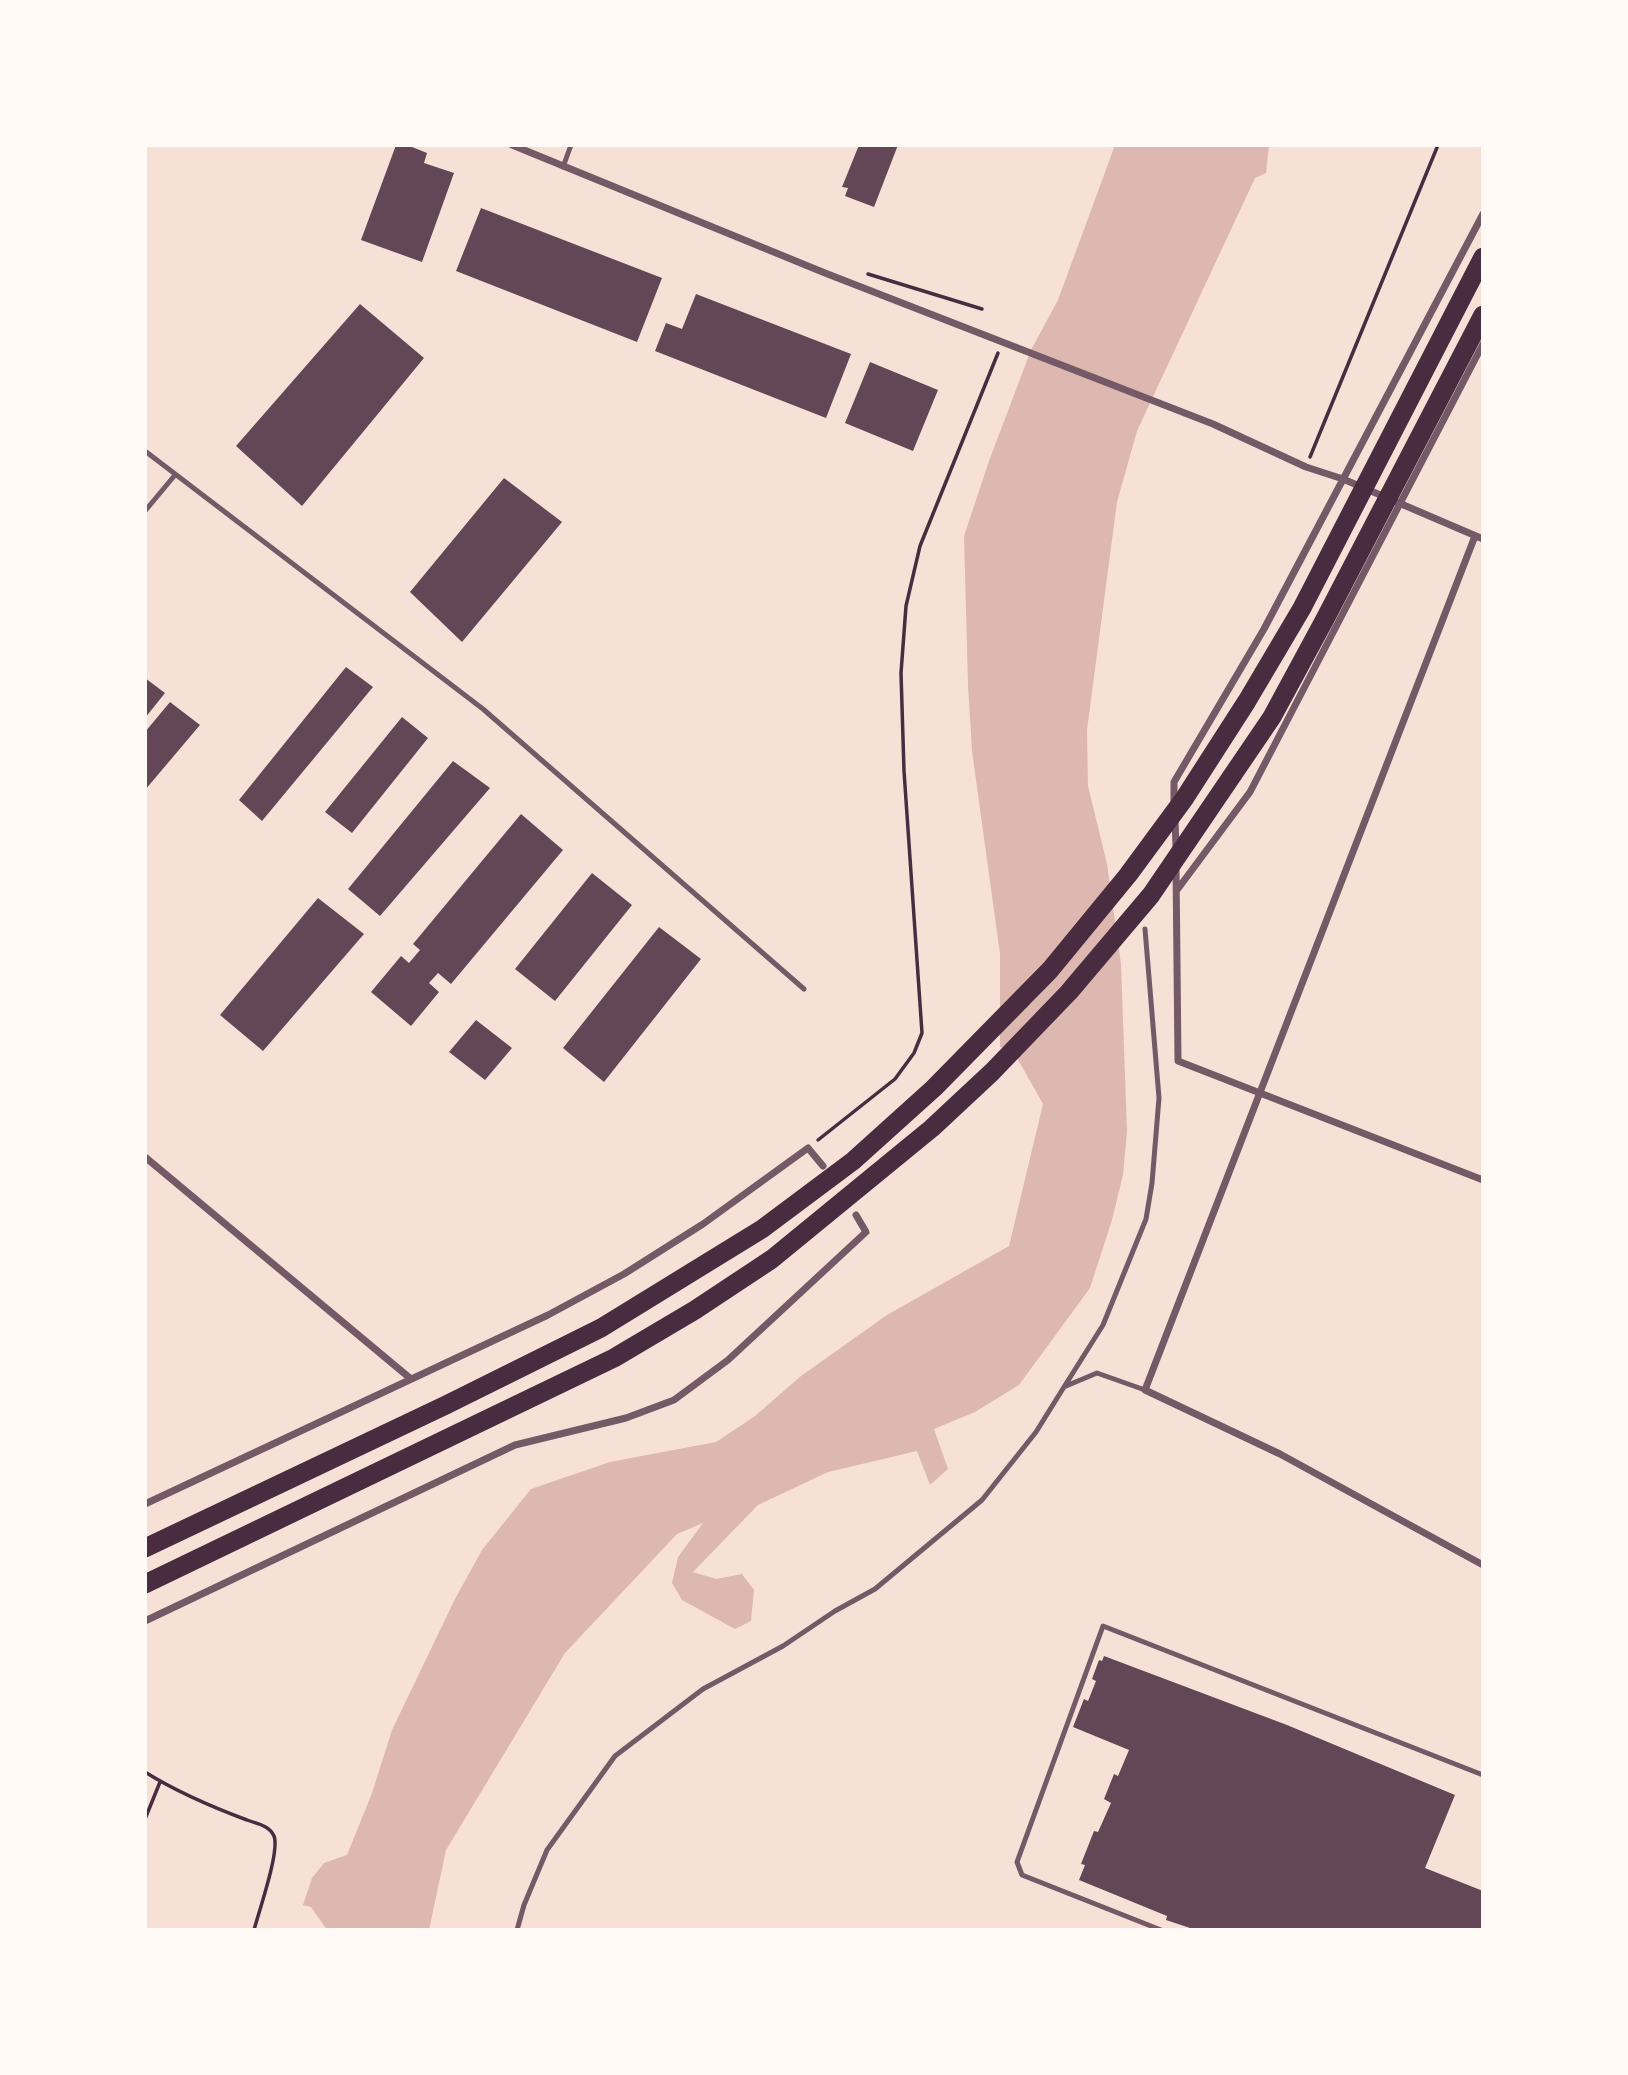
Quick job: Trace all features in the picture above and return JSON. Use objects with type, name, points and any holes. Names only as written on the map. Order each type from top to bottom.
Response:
[{"type":"highway","points":[[145,1548],[601,1328],[762,1229],[853,1161],[934,1088],[1050,970],[1128,875],[1184,799],[1302,608],[1483,257]]},
{"type":"highway","points":[[145,1584],[614,1358],[695,1310],[772,1258],[932,1128],[992,1072],[1069,992],[1151,895],[1272,716],[1483,315]]},
{"type":"street","points":[[512,145],[1213,424],[1306,467],[1343,479],[1479,538],[1259,1091],[1145,1390],[1280,1454],[1483,1565]]},
{"type":"street","points":[[1483,214],[1264,629],[1174,782],[1178,1061],[1483,1180]]},
{"type":"street","points":[[1177,891],[1250,792],[1483,344]]},
{"type":"street","points":[[145,1504],[548,1315],[624,1274],[703,1224],[808,1148],[823,1166]]},
{"type":"street","points":[[145,1157],[411,1380]]},
{"type":"street","points":[[145,1621],[514,1445],[626,1418],[674,1400],[728,1360],[866,1232],[856,1215]]},
{"type":"lane","points":[[563,167],[571,145]]},
{"type":"lane","points":[[145,451],[483,709],[804,989]]},
{"type":"lane","points":[[145,511],[175,475]]},
{"type":"lane","points":[[517,1930],[524,1905],[547,1850],[615,1756],[702,1689],[783,1646],[835,1611],[875,1589],[982,1500],[1036,1432],[1065,1387],[1103,1325],[1146,1219],[1159,1098],[1146,929]]},
{"type":"lane","points":[[1065,1387],[1097,1373],[1145,1390]]},
{"type":"lane","points":[[1161,1930],[1022,1875],[1017,1862],[1103,1626],[1483,1775]]},
{"type":"path","points":[[1306,467],[1438,145]]},
{"type":"path","points":[[808,1148],[895,1079],[914,1053],[922,1033],[904,771],[901,673],[906,606],[920,546],[1006,343]]},
{"type":"path","points":[[145,1772],[215,1808],[268,1828],[274,1837],[275,1852],[254,1930]]},
{"type":"path","points":[[145,1819],[160,1781]]},
{"type":"shaded area","points":[[1115,145],[1269,145],[1266,173],[1255,178],[1137,431],[1117,502],[1087,730],[1088,786],[1107,864],[1121,964],[1127,1131],[1123,1175],[1090,1288],[1019,1385],[975,1412],[934,1429],[948,1469],[930,1485],[917,1451],[828,1472],[758,1505],[693,1572],[716,1579],[742,1574],[754,1590],[751,1621],[735,1629],[682,1600],[672,1583],[678,1557],[703,1523],[677,1534],[565,1653],[446,1850],[429,1930],[327,1930],[311,1907],[303,1905],[312,1878],[324,1863],[347,1855],[372,1793],[392,1730],[455,1599],[482,1550],[531,1489],[610,1462],[716,1442],[755,1416],[801,1376],[887,1315],[1009,1246],[1043,1104],[1012,1049],[1000,1047],[1000,954],[972,751],[964,536],[1031,350],[1058,300]]},
{"type":"building","points":[[396,145],[407,145],[427,153],[424,163],[454,173],[422,262],[361,240]]},
{"type":"building","points":[[859,145],[898,145],[874,207],[845,196],[848,188],[842,187]]},
{"type":"building","points":[[481,208],[662,278],[637,342],[456,271]]},
{"type":"building","points":[[696,294],[851,354],[826,418],[655,351],[666,323],[682,329]]},
{"type":"building","points":[[360,304],[424,358],[302,506],[236,446]]},
{"type":"building","points":[[870,362],[938,390],[913,451],[845,423]]},
{"type":"building","points":[[504,478],[562,522],[462,642],[410,592]]},
{"type":"building","points":[[346,667],[373,687],[262,821],[239,800]]},
{"type":"building","points":[[145,678],[165,693],[145,718]]},
{"type":"building","points":[[170,702],[200,725],[145,790],[145,732]]},
{"type":"building","points":[[402,717],[428,738],[352,833],[325,812]]},
{"type":"building","points":[[453,761],[490,788],[380,916],[348,889]]},
{"type":"building","points":[[521,814],[563,850],[451,984],[438,973],[429,983],[439,992],[411,1026],[371,992],[401,956],[409,963],[420,950],[413,944]]},
{"type":"building","points":[[592,873],[632,905],[555,1001],[515,969]]},
{"type":"building","points":[[318,898],[364,934],[263,1051],[220,1015]]},
{"type":"building","points":[[659,927],[701,959],[604,1082],[563,1048]]},
{"type":"building","points":[[476,1020],[512,1048],[485,1080],[449,1052]]},
{"type":"building","points":[[1104,1656],[1287,1725],[1455,1795],[1425,1868],[1483,1891],[1483,1930],[1196,1930],[1166,1920],[1167,1916],[1079,1880],[1085,1865],[1081,1864],[1094,1831],[1098,1832],[1111,1803],[1104,1799],[1114,1774],[1118,1776],[1129,1750],[1073,1727],[1084,1699],[1088,1701],[1096,1681],[1092,1679],[1099,1660],[1102,1661]]}]
